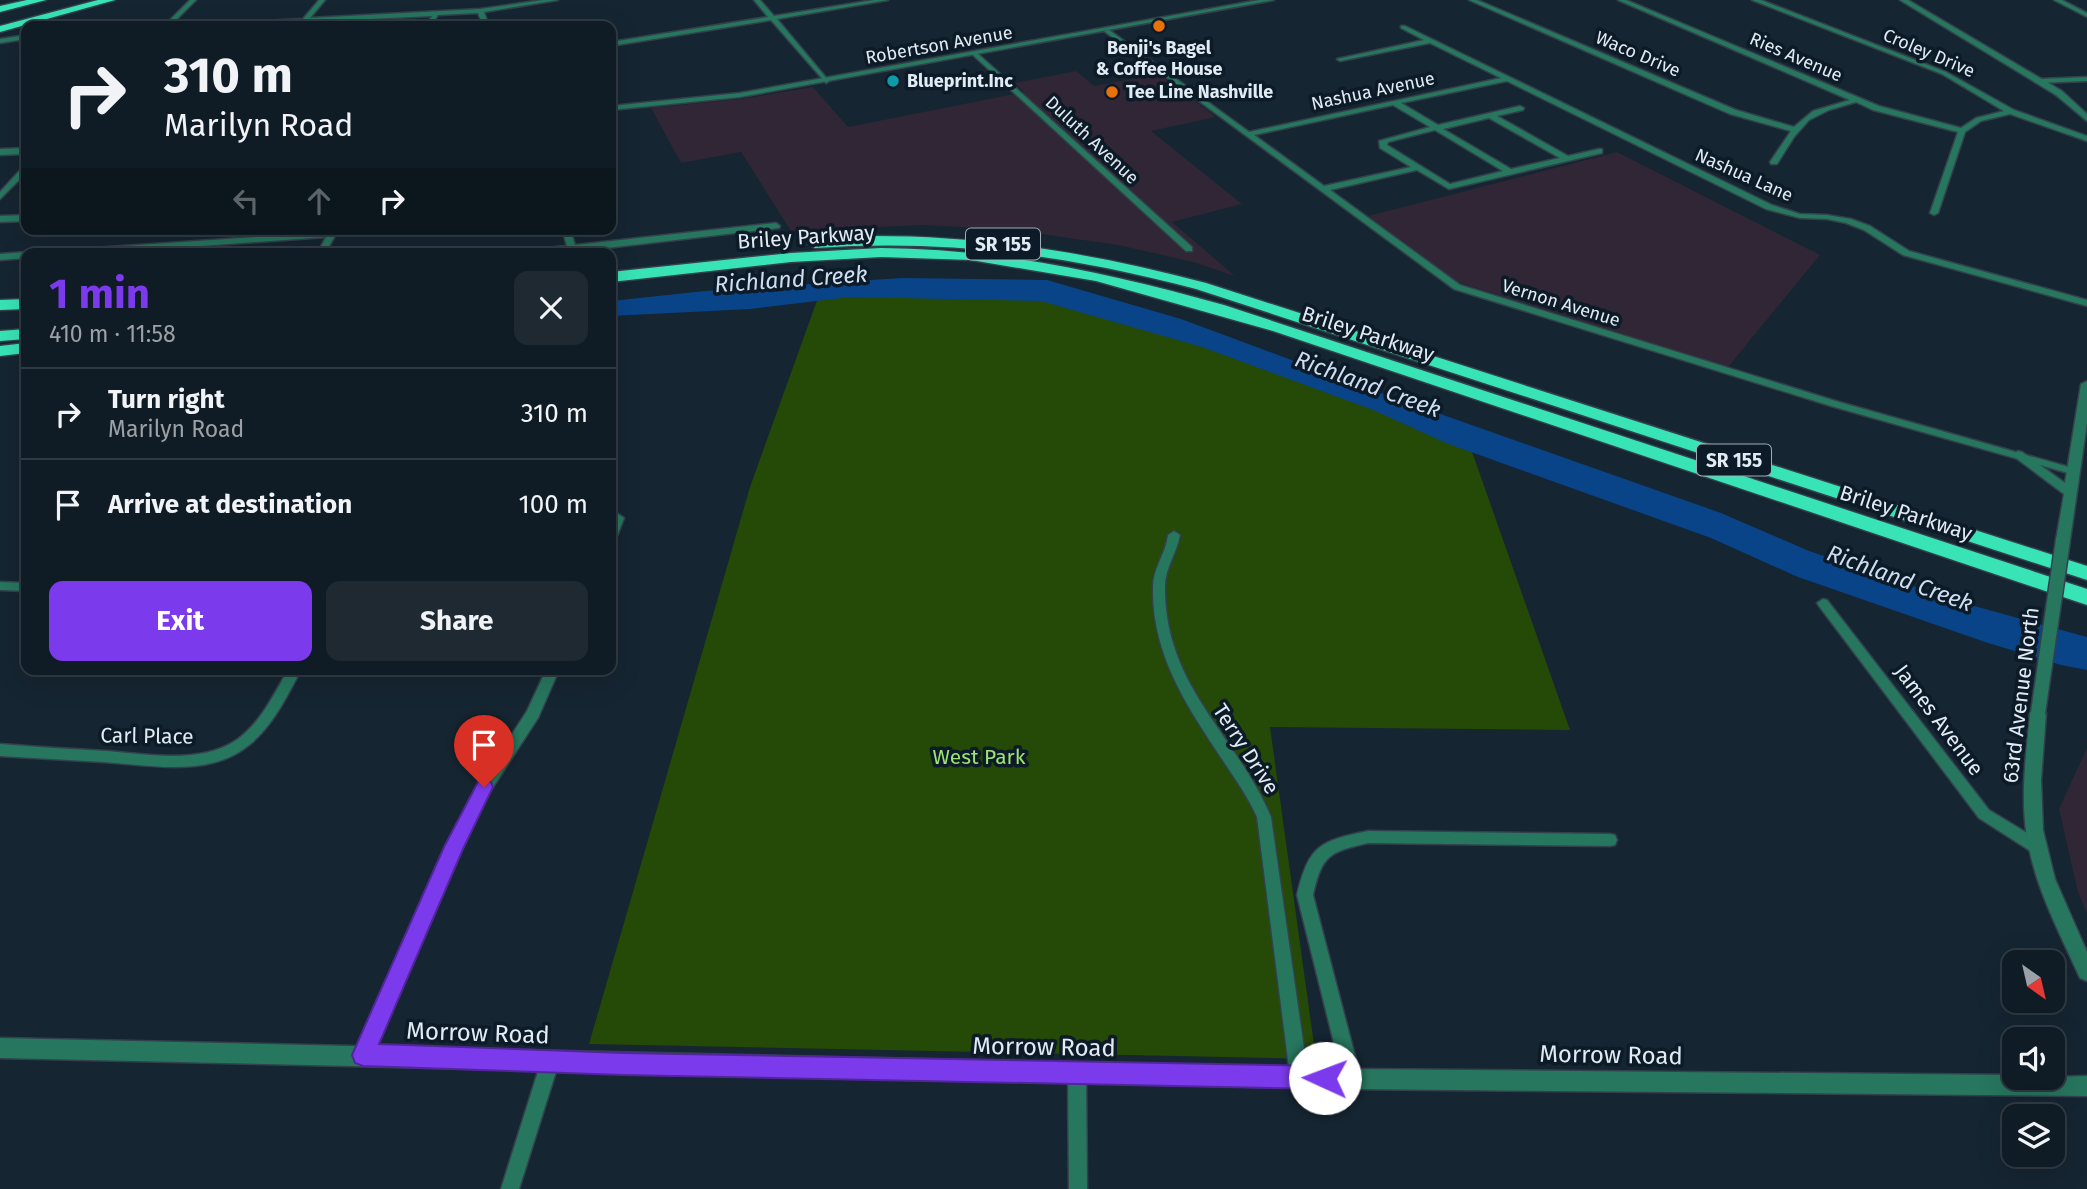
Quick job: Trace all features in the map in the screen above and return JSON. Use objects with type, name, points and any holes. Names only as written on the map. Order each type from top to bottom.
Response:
[{"type":"highway","points":[[0,12],[40,0]]},
{"type":"highway","points":[[0,12],[57,0]]},
{"type":"highway","points":[[0,21],[82,0]]},
{"type":"highway","points":[[30,21],[110,0]]},
{"type":"highway","points":[[0,29],[21,23]]},
{"type":"highway","name":"Briley Parkway","points":[[616,262],[850,240],[889,240],[1017,245],[1130,267],[1201,286],[2087,573]]},
{"type":"highway","name":"Briley Parkway","points":[[616,277],[829,256],[905,254],[966,256],[1105,276],[1247,318],[2087,597]]},
{"type":"highway","points":[[0,305],[21,303]]},
{"type":"highway","points":[[0,323],[21,321]]},
{"type":"highway","points":[[0,336],[21,334]]},
{"type":"highway","points":[[0,351],[21,349]]},
{"type":"street","points":[[172,21],[193,0]]},
{"type":"street","points":[[304,21],[322,0]]},
{"type":"street","points":[[342,21],[480,11],[555,0]]},
{"type":"street","points":[[757,0],[826,81]]},
{"type":"street","points":[[616,43],[885,0]]},
{"type":"street","name":"Robertson Avenue","points":[[616,107],[740,95],[826,81],[1271,0]]},
{"type":"street","name":"Waco Drive","points":[[1472,0],[1733,112],[1795,130]]},
{"type":"street","name":"Ries Avenue","points":[[1621,0],[1857,100],[1895,114],[1962,131]]},
{"type":"street","name":"Croley Drive","points":[[1755,0],[1944,73],[2011,112],[2087,139]]},
{"type":"street","points":[[1903,0],[2059,93],[2087,118]]},
{"type":"street","points":[[2057,0],[2087,15]]},
{"type":"street","points":[[480,11],[484,21]]},
{"type":"street","points":[[431,21],[436,14]]},
{"type":"street","name":"Nashua Lane","points":[[1403,27],[1769,207],[1800,216],[1849,220],[1917,257],[2087,303]]},
{"type":"street","name":"Vernon Avenue","points":[[1107,30],[1457,287],[1835,404],[2073,471]]},
{"type":"street","points":[[0,41],[21,38]]},
{"type":"street","points":[[1340,58],[1429,41]]},
{"type":"street","name":"Duluth Avenue","points":[[975,54],[1189,249]]},
{"type":"street","name":"Nashua Avenue","points":[[1248,134],[1505,79]]},
{"type":"street","points":[[2039,81],[2087,79]]},
{"type":"street","points":[[1774,162],[1803,120],[1828,106],[1857,100]]},
{"type":"street","points":[[1395,103],[1510,172]]},
{"type":"street","points":[[1521,108],[1383,141],[1383,146],[1449,187],[1599,151]]},
{"type":"street","points":[[1934,214],[1962,131],[1968,125],[1987,117],[2011,112]]},
{"type":"street","points":[[1490,115],[1568,159]]},
{"type":"street","points":[[0,152],[21,150]]},
{"type":"street","points":[[1323,189],[1417,167]]},
{"type":"street","points":[[0,197],[21,174]]},
{"type":"street","points":[[0,219],[21,218]]},
{"type":"street","points":[[581,248],[776,226]]},
{"type":"street","points":[[124,248],[284,235]]},
{"type":"street","points":[[0,257],[21,256]]},
{"type":"street","points":[[2018,455],[2070,492],[2087,384]]},
{"type":"street","name":"63rd Avenue North","points":[[2070,492],[2038,713],[2032,798],[2037,847],[2054,903],[2087,972]]},
{"type":"street","points":[[616,523],[618,518]]},
{"type":"street","name":"Terry Drive","points":[[1174,535],[1159,583],[1164,635],[1175,672],[1188,697],[1248,786],[1264,817],[1299,1076]]},
{"type":"street","points":[[0,586],[21,587]]},
{"type":"street","name":"James Avenue","points":[[1823,603],[1984,814],[2037,847]]},
{"type":"street","name":"Carl Place","points":[[0,750],[168,761],[200,760],[234,749],[256,730],[271,712],[292,675]]},
{"type":"street","points":[[363,1055],[474,804],[533,714],[551,675]]},
{"type":"street","points":[[1352,1079],[1306,895],[1311,865],[1332,845],[1368,837],[1610,840]]},
{"type":"street","name":"Morrow Road","points":[[0,1048],[1077,1074],[2087,1086]]},
{"type":"street","points":[[510,1189],[550,1062]]},
{"type":"street","points":[[1077,1074],[1078,1189]]},
{"type":"shaded area","points":[[1076,71],[1094,86],[1159,74],[1216,117],[1151,131],[1242,204],[1172,222],[1235,276],[1193,262],[1118,245],[1013,230],[923,225],[791,231],[741,152],[681,163],[651,108],[741,99],[813,87],[848,127],[1024,92],[1015,83]]},
{"type":"shaded area","points":[[1617,152],[1820,255],[1728,367],[1458,282],[1368,216]]},
{"type":"shaded area","points":[[2087,748],[2087,914],[2078,892],[2059,809]]},
{"type":"green space","name":"West Park","points":[[819,295],[1054,298],[1193,336],[1470,446],[1570,730],[1270,727],[1316,1059],[589,1044],[750,487]]},
{"type":"water","points":[[902,278],[1047,280],[1181,319],[1721,513],[1809,551],[1967,604],[2087,637],[2087,670],[1988,643],[1798,577],[1711,538],[1446,443],[1373,410],[1202,347],[1041,301],[850,297],[750,309],[616,316],[616,300],[705,291]]},
{"type":"place","name":"Benji's Bagel & Coffee House","points":[[1159,26]]},
{"type":"place","name":"Blueprint.Inc","points":[[893,81]]},
{"type":"place","name":"Tee Line Nashville","points":[[1112,92]]},
{"type":"route","points":[[484,787],[434,891],[363,1055],[623,1064],[1325,1078]]},
{"type":"water label","name":"Richland Creek","points":[[791,279]]},
{"type":"water label","name":"Richland Creek","points":[[1368,384]]},
{"type":"water label","name":"Richland Creek","points":[[1900,578]]}]
